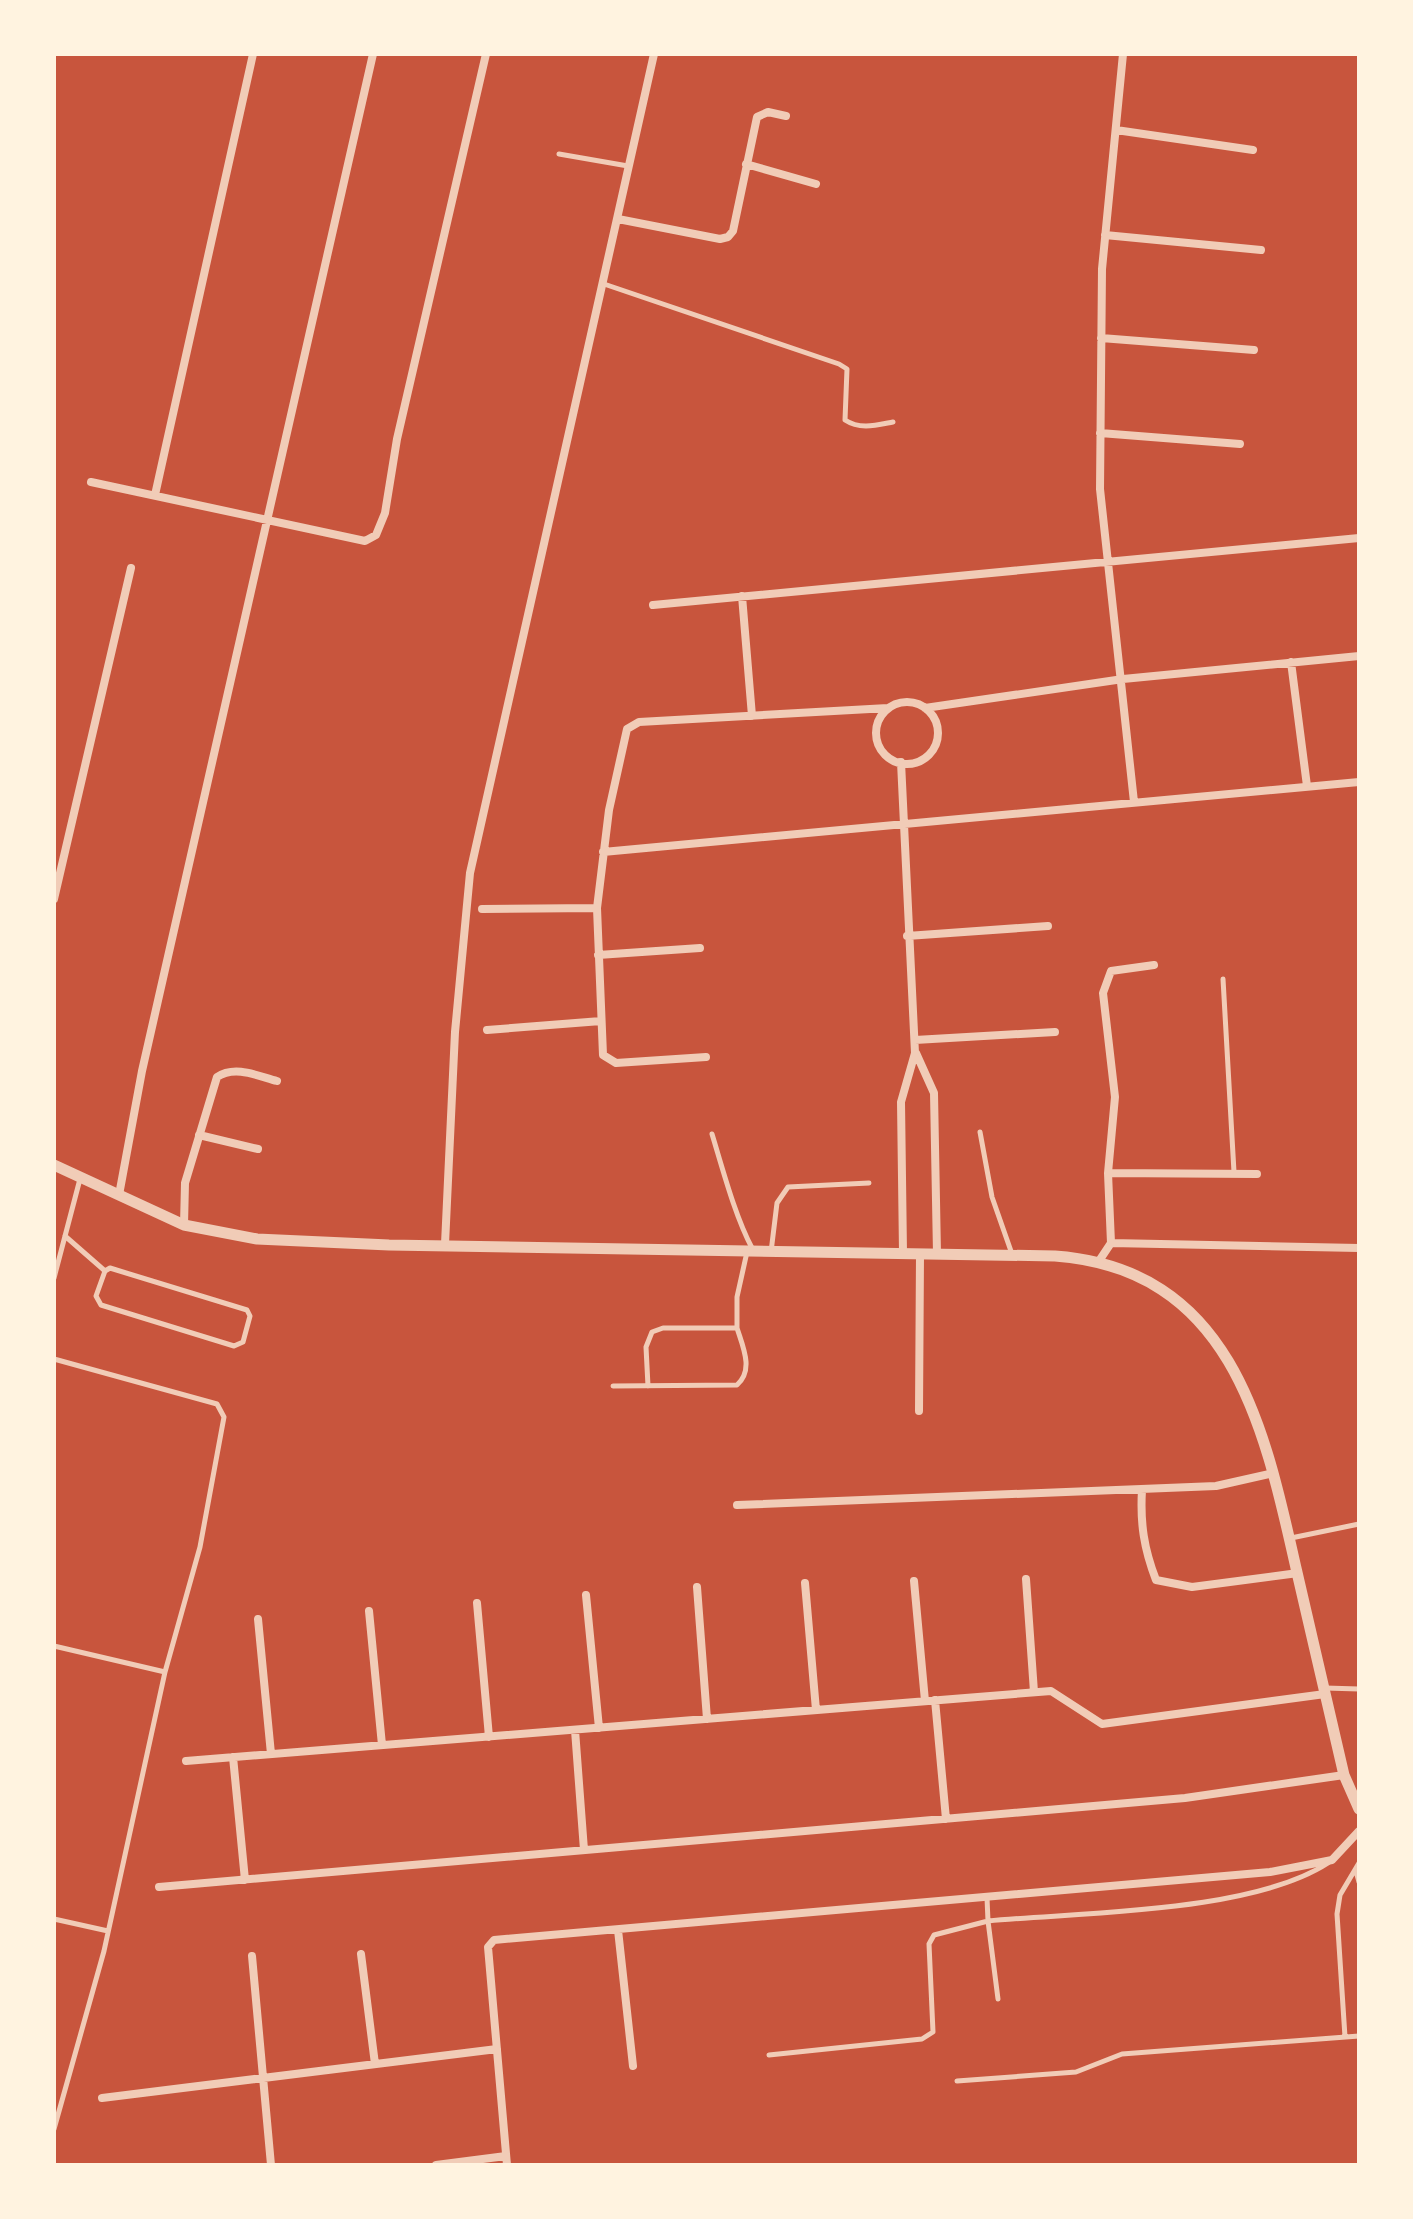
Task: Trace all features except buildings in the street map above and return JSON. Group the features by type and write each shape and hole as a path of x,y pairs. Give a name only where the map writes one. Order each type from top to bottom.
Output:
{"street":[{"path":"155,495 253,54"},
{"path":"119,1195 142,1071 373,54"},
{"path":"91,482 365,541 380,530 397,439 486,54"},
{"path":"445,1244 451,1087 462,927 470,873 654,54"},
{"path":"1123,54 1105,235 1100,489 1134,802"},
{"path":"618,219 720,239 728,237 733,231 757,117 768,112 786,116"},
{"path":"1116,130 1253,150"},
{"path":"746,164 816,184"},
{"path":"1105,235 1261,250"},
{"path":"1101,338 1254,350"},
{"path":"1100,433 1240,444"},
{"path":"653,605 1359,538"},
{"path":"54,899 131,568"},
{"path":"742,596 752,716"},
{"path":"925,708 1123,679 1359,656"},
{"path":"1291,662 1307,786"},
{"path":"706,1057 611,1063 603,1055 597,908 603,852 627,729 639,722 888,708 903,702 932,713 938,728 936,744 926,757 911,763 901,762 882,752 876,737 878,721 888,708"},
{"path":"901,762 907,936 915,1040 915,1053 901,1102 903,1253"},
{"path":"603,852 1359,782"},
{"path":"482,909 597,908"},
{"path":"907,936 1048,926"},
{"path":"598,955 700,948"},
{"path":"1099,1261 1111,1243 1108,1173 1115,1097 1103,993 1105,980 1111,971 1154,965"},
{"path":"487,1030 601,1021"},
{"path":"915,1040 1055,1032"},
{"path":"915,1053 934,1093 937,1254"},
{"path":"184,1225 185,1183 217,1077 226,1071 237,1071 277,1081"},
{"path":"199,1135 258,1149"},
{"path":"54,1165 184,1225 257,1239 771,1253 1012,1255 1099,1261 1131,1271 1157,1287 1207,1331 1249,1396 1274,1473 1344,1775 1359,1809"},
{"path":"1108,1173 1257,1174"},
{"path":"1111,1243 1359,1248"},
{"path":"919,1411 920,1255"},
{"path":"737,1505 1216,1486 1274,1473"},
{"path":"1142,1490 1140,1520 1145,1552 1156,1580 1192,1587 1298,1573"},
{"path":"1026,1579 1034,1692"},
{"path":"914,1581 925,1701"},
{"path":"805,1583 816,1710"},
{"path":"697,1587 707,1719"},
{"path":"586,1595 599,1728"},
{"path":"477,1603 489,1737"},
{"path":"369,1611 382,1745"},
{"path":"258,1619 271,1754"},
{"path":"186,1761 1051,1691 1102,1724 1324,1691"},
{"path":"935,1700 946,1819"},
{"path":"575,1730 584,1850"},
{"path":"233,1757 245,1880"},
{"path":"159,1887 1185,1798 1344,1775"},
{"path":"436,2165 506,2161 490,1943 1270,1872 1332,1860 1359,1831"},
{"path":"618,1930 633,2066"},
{"path":"361,1954 375,2064"},
{"path":"252,1956 271,2165"},
{"path":"102,2098 497,2049"}],"lane":[{"path":"559,154 629,167"},
{"path":"604,284 839,364 847,369 845,420 853,426 893,422"},
{"path":"1223,979 1234,1172"},
{"path":"980,1132 992,1197 1012,1255"},
{"path":"613,1386 737,1385 746,1374 737,1328 737,1297 751,1252 712,1134"},
{"path":"54,1278 80,1178"},
{"path":"771,1253 777,1203 788,1187 869,1183"},
{"path":"65,1236 105,1271"},
{"path":"115,1268 247,1310 250,1316 246,1336 239,1345 234,1346 101,1305 96,1296 105,1271 115,1268"},
{"path":"648,1386 646,1347 652,1332 663,1328 737,1328"},
{"path":"54,1359 217,1404 223,1411 200,1547 165,1672 108,1931 54,2129"},
{"path":"1290,1538 1359,1524"},
{"path":"54,1646 165,1672"},
{"path":"1324,1691 1359,1689"},
{"path":"769,2055 922,2039 933,2032 929,1944 934,1935 988,1921 1198,1902 1263,1891 1307,1877 1332,1860"},
{"path":"1358,1867 1359,1882"},
{"path":"1345,2037 1337,1914 1340,1895 1358,1867"},
{"path":"987,1898 998,1999"},
{"path":"54,1919 108,1931"},
{"path":"957,2081 1076,2072 1122,2054 1359,2036"}]}
